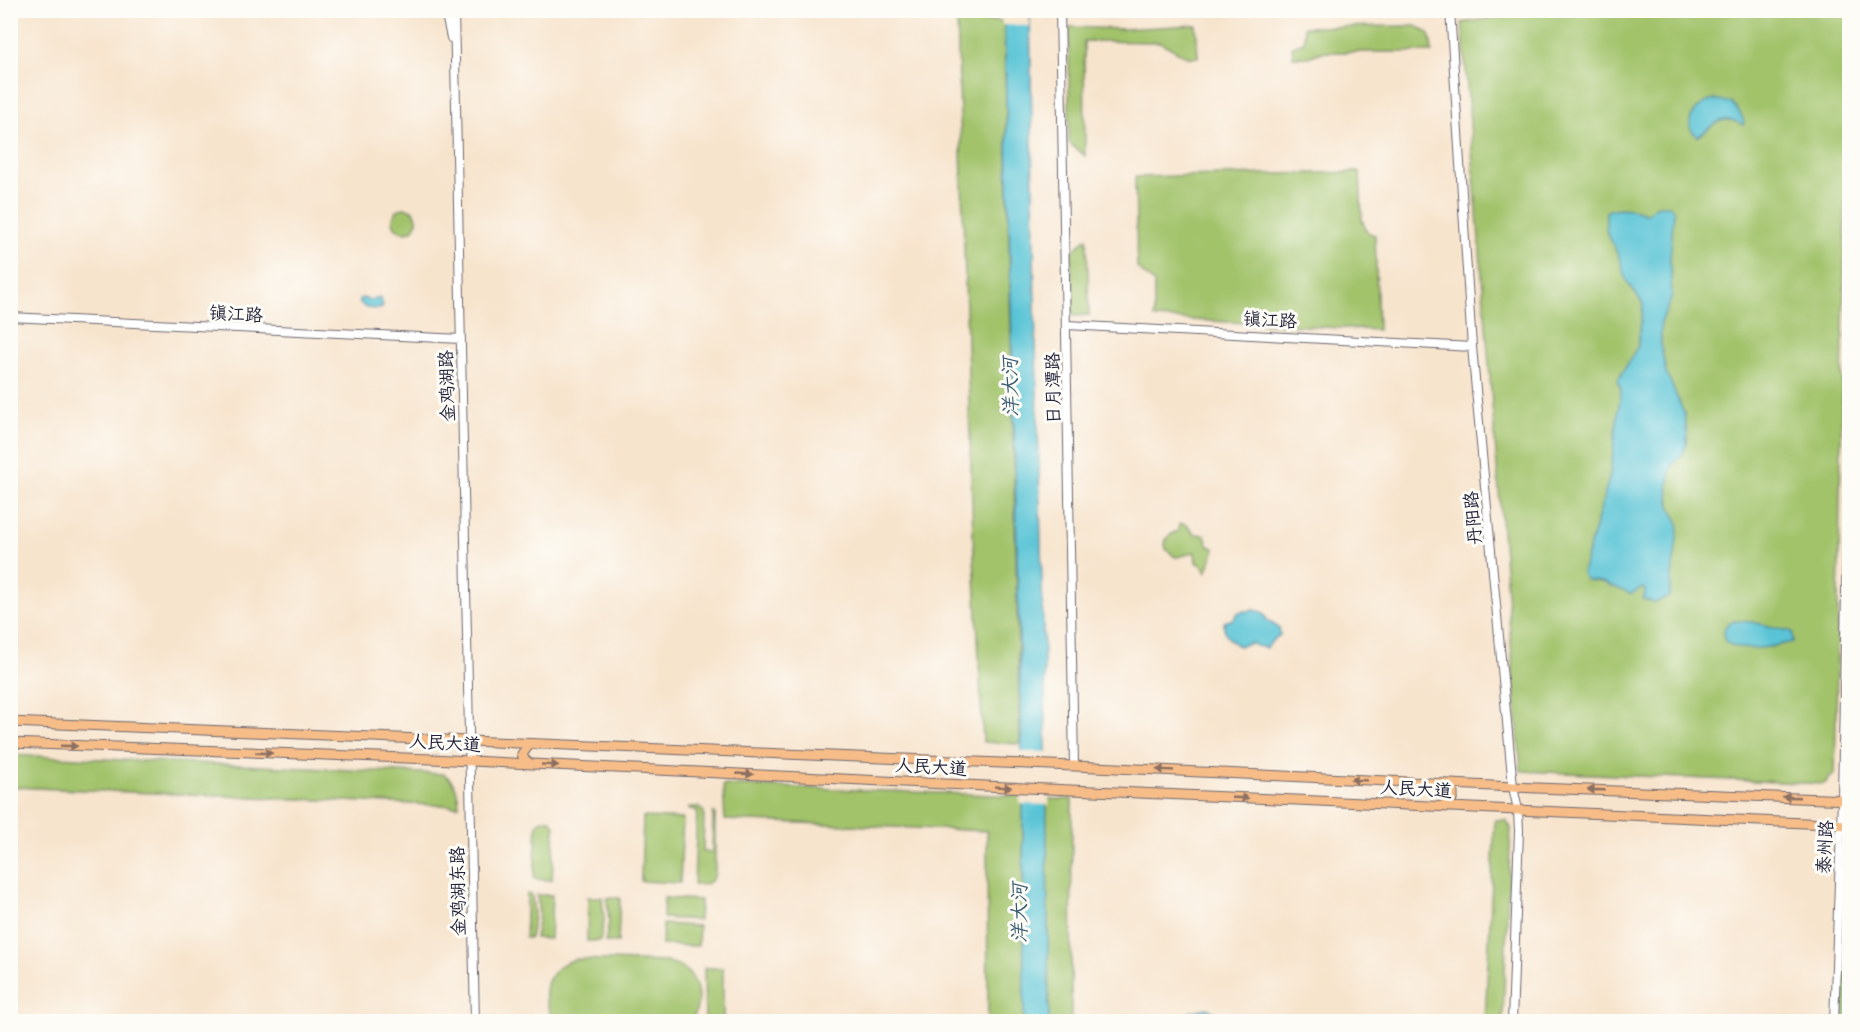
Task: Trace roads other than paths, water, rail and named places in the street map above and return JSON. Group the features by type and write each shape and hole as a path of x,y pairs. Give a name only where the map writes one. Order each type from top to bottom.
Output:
{"main road":[{"name":"人民大道","path":"10,722 1846,800"},
{"path":"403,758 409,752 404,739"},
{"name":"人民大道","path":"10,743 471,761 1845,825"},
{"path":"529,745 522,754 530,764"},
{"path":"1443,807 1453,798 1453,792 1447,784"}],"street":[{"path":"446,10 455,63"},
{"name":"金鸡湖路","path":"454,10 471,761"},
{"name":"日月潭路","path":"1060,10 1074,766"},
{"name":"丹阳路","path":"1450,10 1472,347 1513,787 1518,810 1512,1022"},
{"name":"镇江路","path":"10,316 461,339"},
{"name":"镇江路","path":"1067,325 1472,347"},
{"name":"泰州路","path":"1834,1022 1846,800 1850,386"},
{"name":"金鸡湖东路","path":"471,761 475,1022"}],"water":[{"path":"1004,11 1030,11 1046,740 1049,1022 1024,1021 1023,805"},
{"path":"1714,100 1734,105 1742,117 1743,125 1724,120 1714,124 1698,137 1690,126 1692,115 1702,105"},
{"path":"1668,205 1674,210 1670,258 1672,296 1661,323 1661,346 1666,372 1684,413 1687,444 1682,455 1672,465 1668,486 1670,506 1679,524 1669,597 1654,603 1643,599 1645,591 1643,588 1631,594 1602,582 1586,580 1582,573 1610,475 1621,390 1618,380 1638,346 1643,304 1626,280 1620,259 1606,230 1606,212 1626,208 1647,214 1655,206"},
{"path":"362,298 370,300 381,298 383,307 380,309 366,308 360,303"},
{"path":"1254,610 1262,612 1268,621 1279,628 1280,635 1267,648 1252,643 1239,646 1232,642 1226,633 1224,622 1233,619 1239,612"},
{"path":"1735,621 1753,622 1793,632 1793,642 1777,646 1739,648 1725,641 1724,630 1727,624"},
{"path":"1207,1008 1214,1012 1218,1021 1188,1021 1190,1012"}],"water label":[{"name":"洋大河","path":"1010,387"},
{"name":"洋大河","path":"1019,913"}]}
